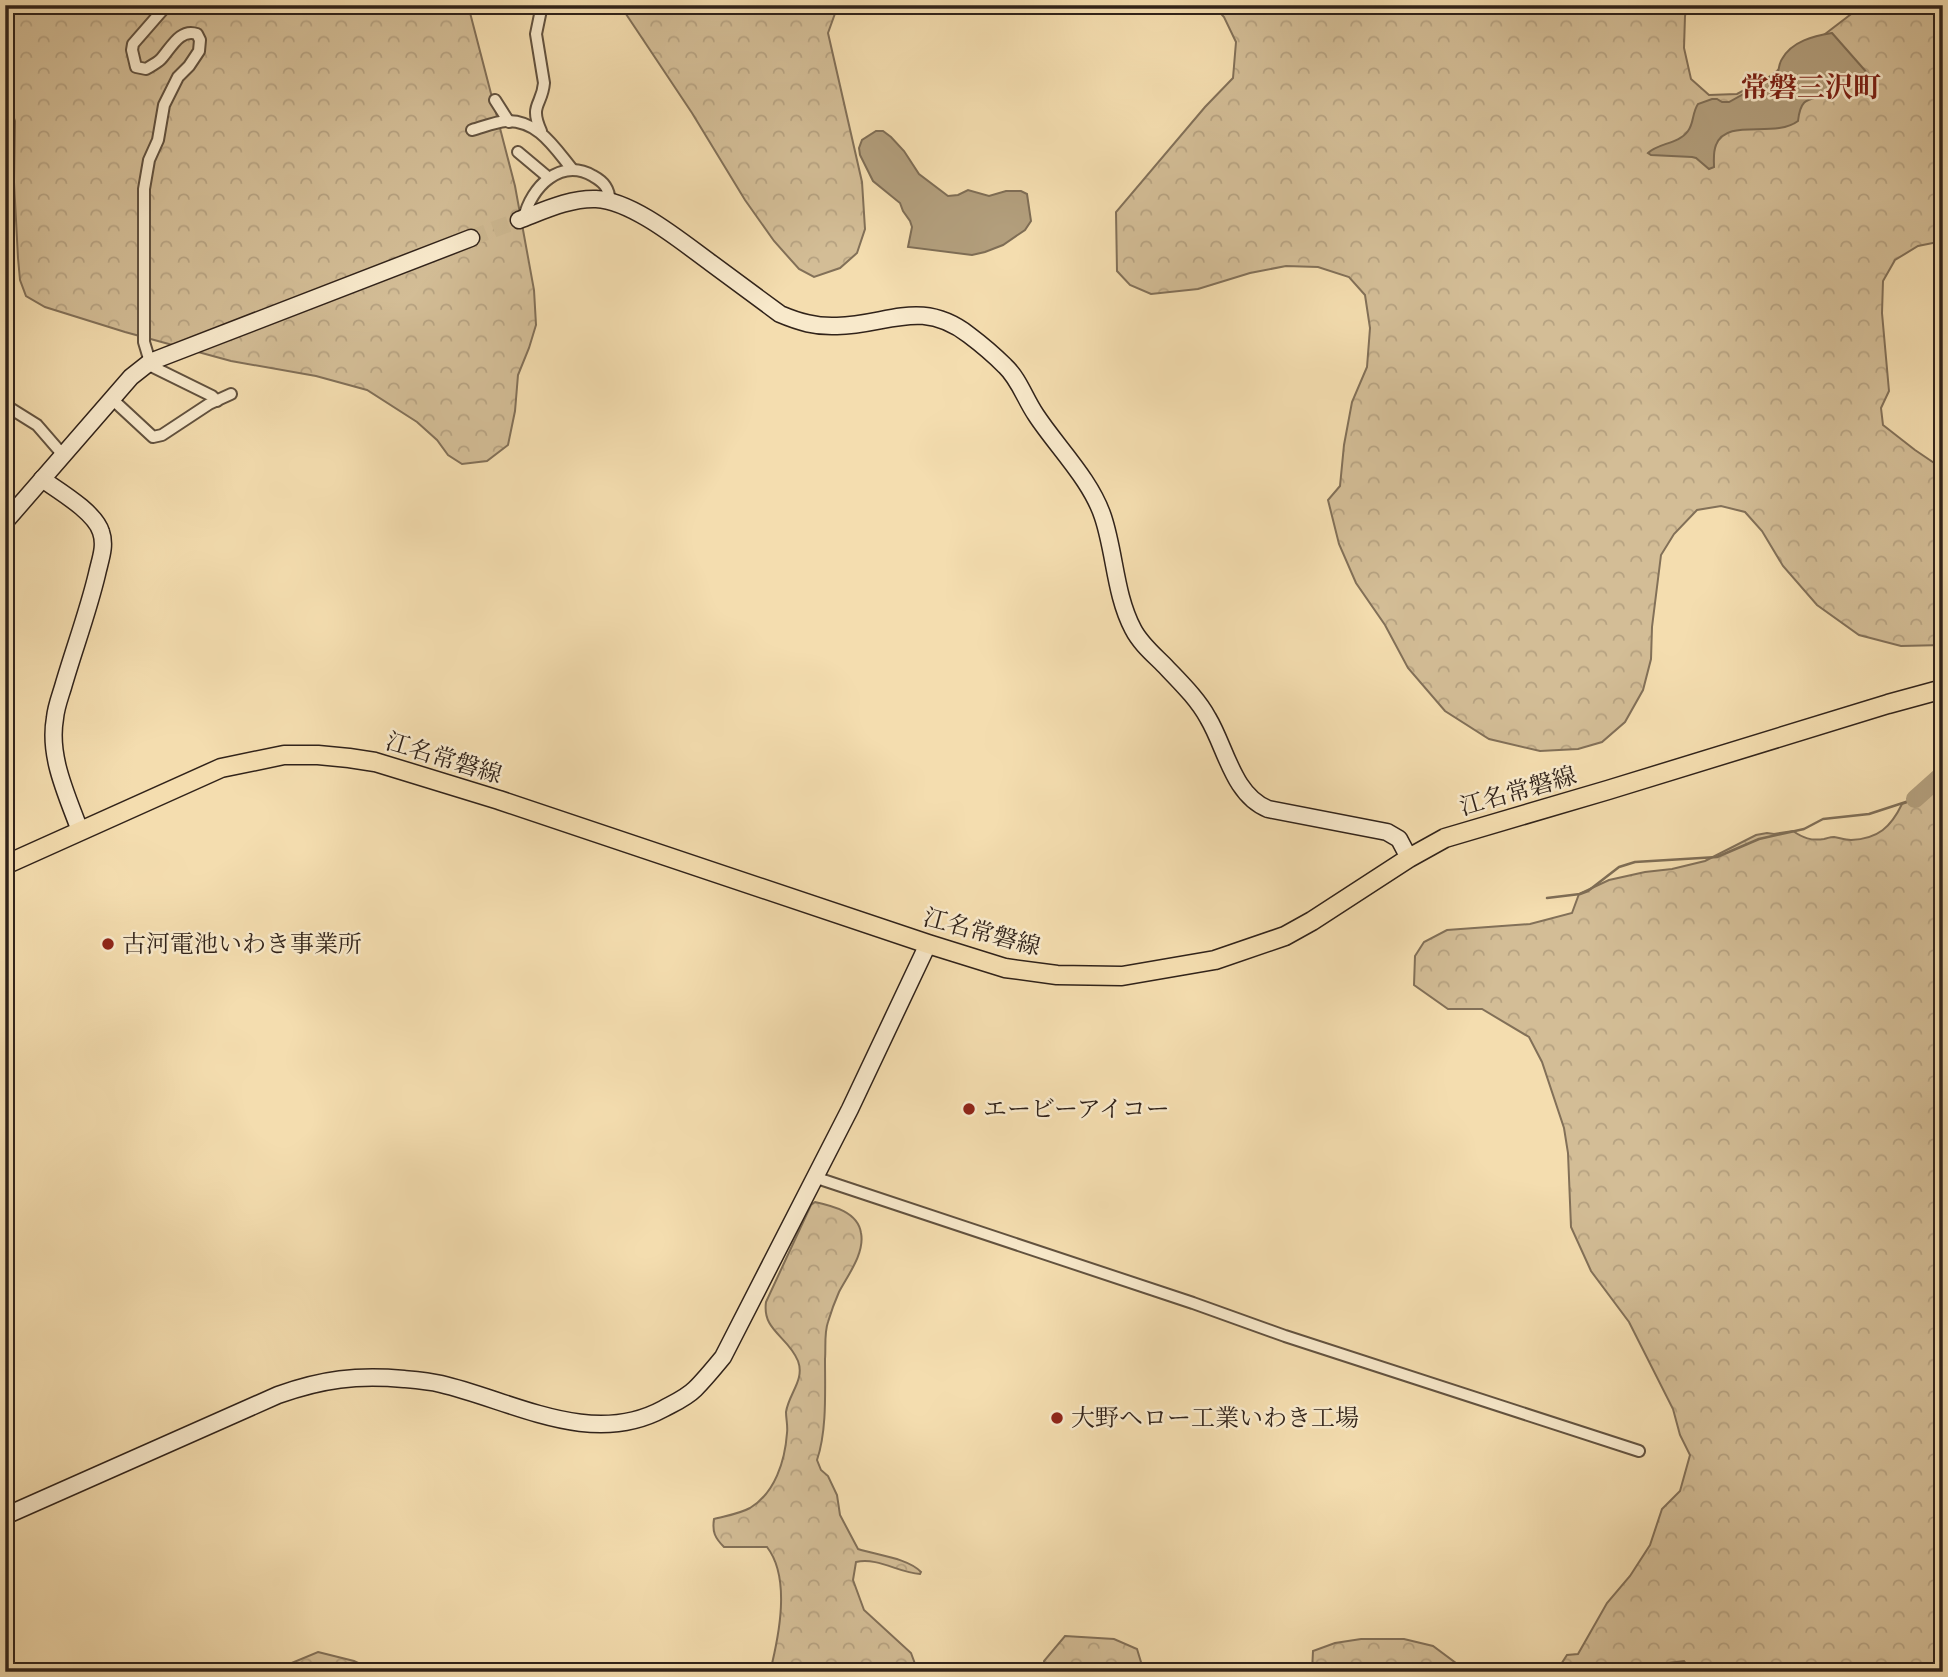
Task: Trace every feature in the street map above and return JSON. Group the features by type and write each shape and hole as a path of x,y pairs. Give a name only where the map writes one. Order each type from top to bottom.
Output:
{"main road":[{"name":"江名常磐線","path":"5,865 221,768 284,755 349,758 375,762 499,800 1005,968 1057,975 1122,976 1215,960 1285,936 1445,838 1888,704 1943,690"}],"street":[{"path":"148,363 144,342 144,189 149,160 158,140 164,105 178,77 199,51 200,44 197,34 185,33 172,43 159,61 146,69 135,67 133,44 167,5"},
{"path":"542,5 536,34 544,90 535,108 537,122 541,131 572,169"},
{"path":"495,100 509,122"},
{"path":"472,130 509,122 541,131"},
{"path":"518,152 549,178"},
{"path":"522,219 535,194 549,178 572,169 582,170 605,185 610,202"},
{"path":"522,219 578,201 595,199 610,202 667,231 780,314 795,320 837,326 902,315 933,317 945,320 969,334 1007,367 1034,413 1093,494 1111,546 1122,600 1134,632 1186,687 1208,718 1233,772 1252,799 1268,808 1387,832 1399,839 1409,858"},
{"path":"5,522 131,377 148,363 471,238"},
{"path":"148,363 217,401"},
{"path":"112,399 153,436 162,435 231,394"},
{"path":"5,419 10,408 37,425 63,455"},
{"path":"42,479 95,521 100,527 104,545 54,718 53,747 56,761 80,831"},
{"path":"5,1516 278,1395 308,1385 349,1377 383,1377 439,1383 522,1409 584,1424 618,1424 658,1412 693,1391 723,1357 850,1109 928,944"},
{"path":"814,1177 1194,1303 1285,1336 1639,1451"}],"green space":[{"path":"5,5 468,5 515,186 534,290 536,325 518,375 515,411 508,445 487,461 462,464 448,455 437,440 417,422 367,390 316,376 231,361 125,332 45,307 26,296 20,280 18,258 14,182 15,121 5,94"},
{"path":"620,5 840,5 828,33 862,182 865,229 857,253 840,268 814,277 799,269 774,241 745,200 692,113"},
{"path":"1213,5 1688,5 1684,48 1691,79 1709,95 1737,94 1769,77 1863,5 1943,5 1943,241 1918,246 1895,260 1883,281 1882,313 1889,391 1881,408 1883,425 1943,469 1943,645 1901,646 1859,635 1817,605 1783,566 1762,531 1745,512 1721,506 1697,510 1674,534 1661,555 1651,659 1643,690 1625,722 1602,742 1578,749 1540,751 1489,739 1445,711 1408,668 1385,625 1356,583 1339,544 1328,500 1340,486 1352,402 1367,367 1370,328 1365,295 1349,277 1318,267 1286,266 1250,273 1198,289 1151,294 1130,285 1117,271 1116,212 1233,78 1236,42 1224,17"},
{"path":"1943,789 1943,1672 1692,1672 1684,1661 1668,1663 1649,1672 1556,1672 1567,1655 1578,1654 1607,1603 1630,1576 1650,1545 1662,1509 1680,1491 1690,1455 1680,1435 1673,1409 1629,1322 1591,1271 1571,1227 1568,1153 1564,1128 1542,1062 1529,1037 1482,1009 1448,1009 1414,985 1415,956 1424,942 1447,930 1530,924 1572,913 1579,894 1609,880 1705,861 1756,835 1793,831 1815,840 1869,837 1888,825 1902,804"},
{"path":"815,1202 850,1215 859,1226 862,1241 827,1326 824,1424 817,1460 837,1495 840,1515 858,1549 900,1560 921,1572 912,1573 864,1561 856,1562 853,1580 864,1610 911,1653 918,1672 770,1672 781,1608 779,1575 774,1560 767,1547 724,1547 714,1531 714,1519 741,1512 759,1502 772,1485 781,1465 787,1433 786,1412 800,1368 794,1352 768,1320 766,1302 811,1205"},
{"path":"1065,1636 1114,1639 1137,1649 1144,1672 1045,1672 1044,1661"},
{"path":"1361,1639 1404,1639 1433,1646 1468,1672 1312,1672 1313,1651 1335,1643"},
{"path":"318,1652 354,1661 377,1672 270,1672"}],"shaded area":[{"path":"1832,33 1869,75 1849,80 1832,93 1804,102 1798,121 1788,126 1730,132 1716,145 1714,167 1709,169 1696,158 1648,153 1684,135 1690,128 1698,104 1712,99 1729,102 1747,92 1757,80 1777,75 1780,62 1797,44"},
{"path":"876,131 883,131 891,137 919,174 948,196 968,190 989,196 1006,191 1021,191 1027,194 1031,221 1025,230 1003,245 972,255 908,247 912,227 910,221 900,203 873,181 860,155 862,140"}],"waterway":[{"path":"1915,799 1943,774"},
{"path":"1547,898 1588,891 1619,867 1635,862 1717,857 1759,839 1804,829 1823,819 1869,814 1915,799"}],"tunnel":[{"path":"471,238 519,220"}],"place":[{"name":"古河電池いわき事業所","path":"108,944"},
{"name":"エービーアイコー","path":"969,1109"},
{"name":"大野ヘロー工業いわき工場","path":"1057,1418"}],"district":[{"name":"常磐三沢町","path":"1811,87"}]}
